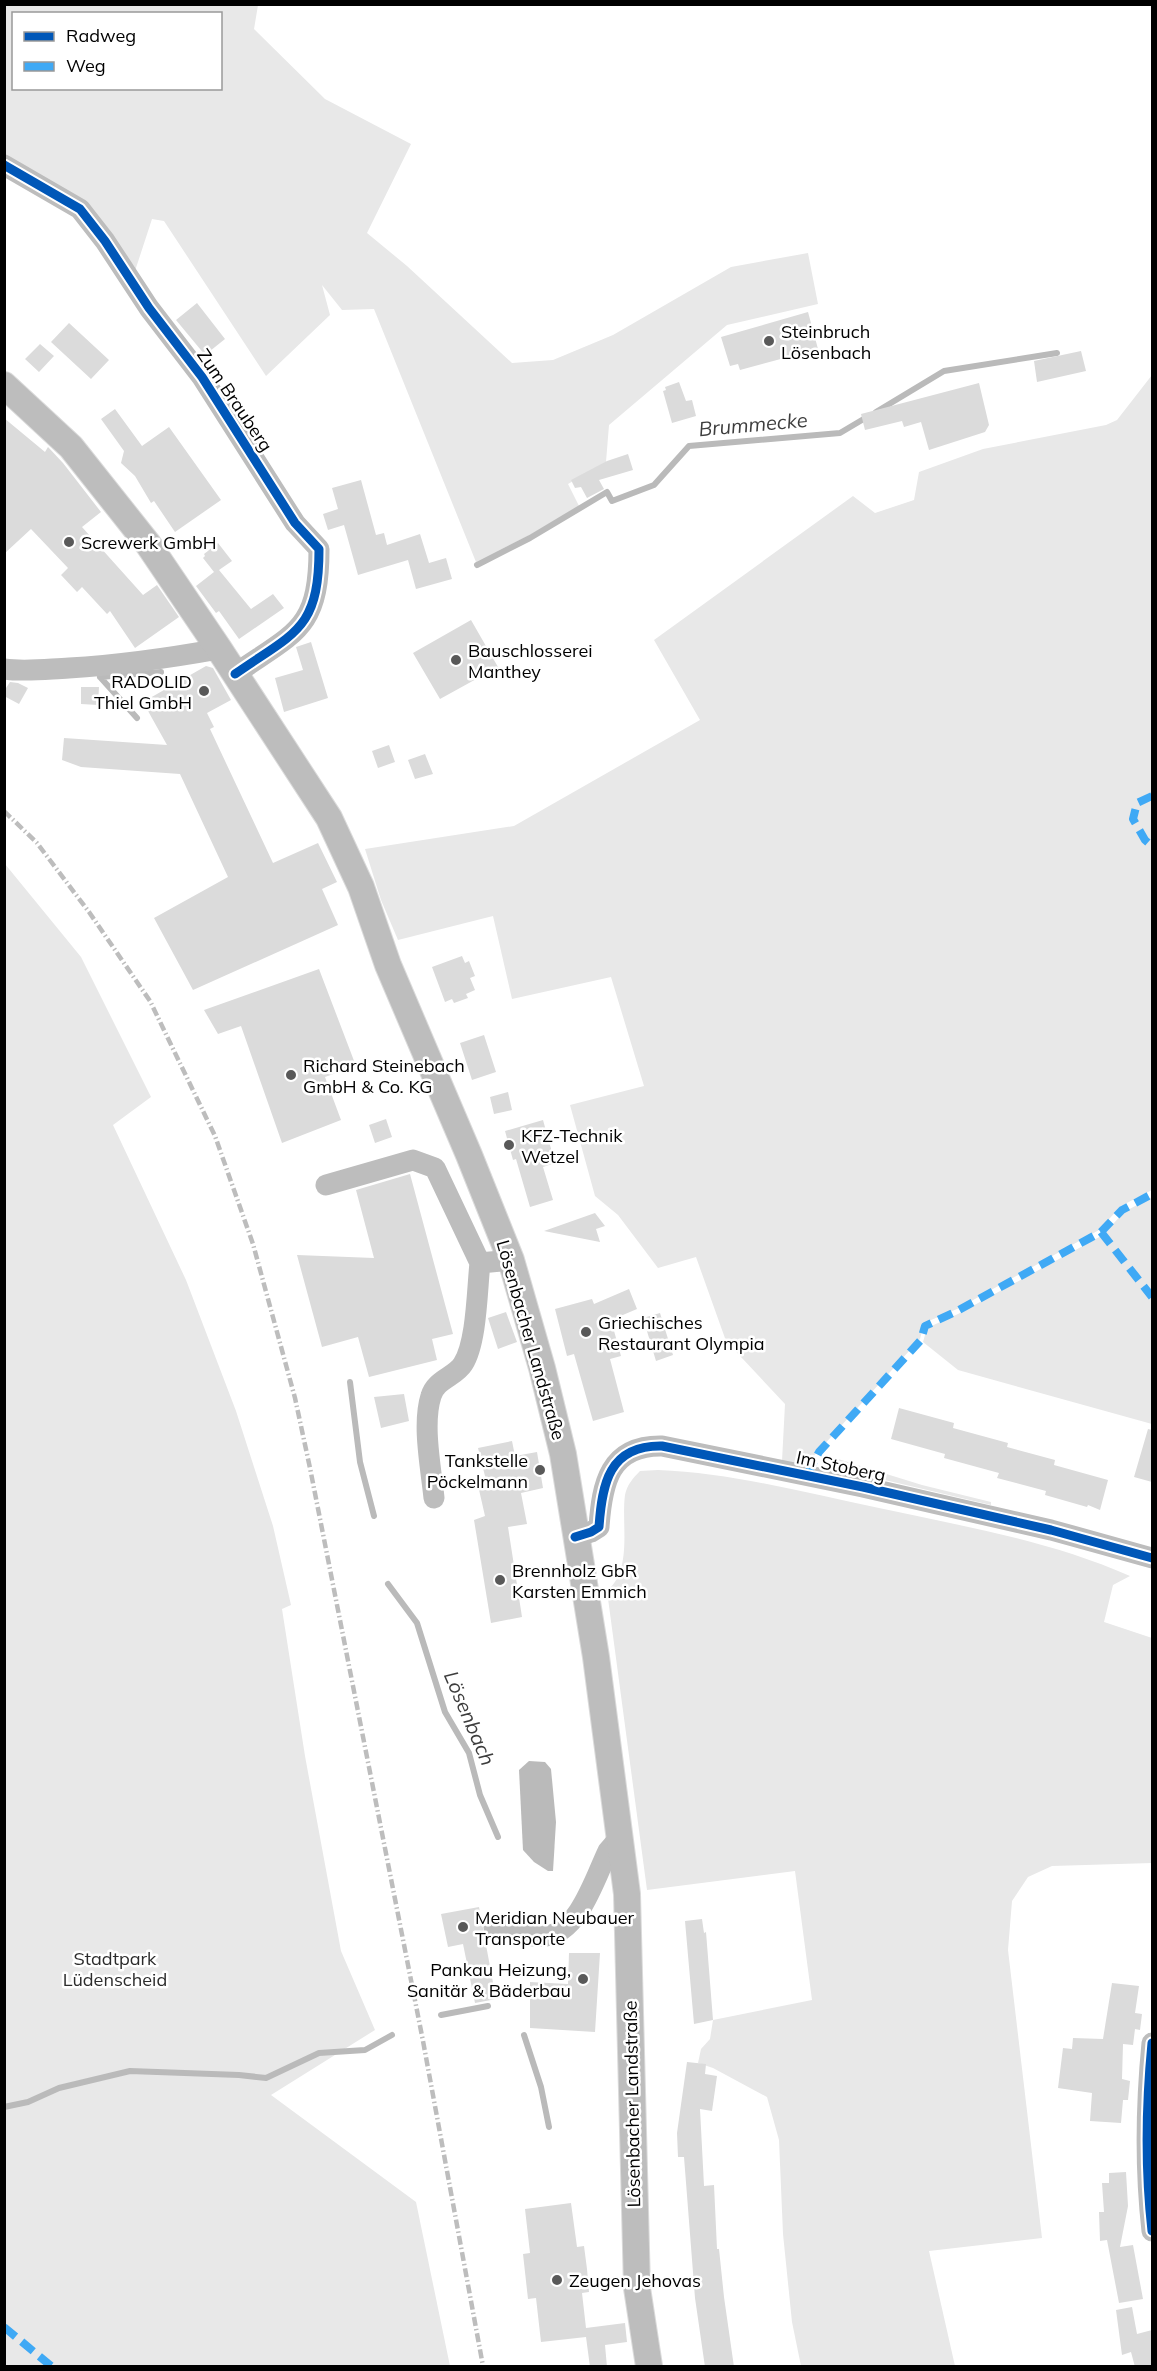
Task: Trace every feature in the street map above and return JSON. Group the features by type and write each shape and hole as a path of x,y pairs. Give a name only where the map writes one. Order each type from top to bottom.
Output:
{"main road":[{"name":"Lösenbacher Landstraße","path":"4,385 71,447 148,544 329,818 361,887 388,964 511,1260 542,1368 563,1454 596,1657 622,1842 627,1894 637,2288 649,2367"}],"street":[{"name":"Zum Brauberg","path":"4,165 80,209 105,241 149,308 202,377 295,523 319,549 316,592 303,624 285,641 235,674"},
{"path":"4,669 20,671 80,667 160,659 219,649"},
{"path":"326,1185 413,1160 435,1168 480,1263 474,1326 463,1365 441,1380 431,1394 427,1418 434,1498"},
{"path":"480,1263 511,1260"},
{"name":"Im Stoberg","path":"575,1537 599,1527 602,1494 611,1469 627,1455 655,1446 863,1487 1051,1530 1152,1558"},
{"path":"494,1928 546,1936 564,1930 583,1904 608,1851 614,1844 622,1842"},
{"path":"1152,2043 1148,2117 1152,2231"}],"green space":[{"path":"5,5 258,5 254,29 325,99 411,144 367,233 407,266 512,363 553,360 613,335 731,267 808,253 818,304 727,325 609,425 606,462 568,484 579,506 530,535 476,562 374,309 342,310 322,285 330,315 266,376 164,221 152,219 134,274 110,237 5,158"},
{"path":"1152,375 1152,1190 1121,1206 1099,1230 957,1309 924,1323 920,1339 811,1459 801,1465 782,1461 785,1404 726,1341 696,1257 658,1268 618,1215 595,1196 570,1105 644,1086 611,977 512,999 493,916 398,940 381,900 365,849 514,826 700,720 654,640 853,496 875,513 914,500 919,472 983,449 1106,425 1117,420"},
{"name":"Stadtpark Lüdenscheid","path":"5,864 81,957 151,1097 113,1125 186,1280 236,1411 273,1526 291,1605 282,1609 305,1756 341,1951 375,2030 271,2095 416,2202 450,2366 5,2366"},
{"path":"1152,1197 1152,1424 958,1370 923,1342 927,1328 958,1314 1103,1235 1124,1212"},
{"path":"838,1459 922,1485 991,1502 991,1505 838,1469 835,1463"},
{"path":"658,1470 714,1475 769,1484 975,1528 1068,1553 1130,1576 1113,1585 1104,1622 1152,1638 1152,1863 1052,1866 1028,1877 1012,1901 1008,1950 1042,2238 929,2251 955,2366 801,2366 792,2322 783,2234 779,2140 767,2097 713,2068 698,2063 701,2049 710,2039 713,2020 812,2000 795,1871 647,1890 607,1591 615,1582 623,1559 624,1507 627,1488 640,1471"}],"shaded area":[{"path":"529,1761 545,1762 551,1769 556,1822 553,1871 548,1871 534,1862 523,1850 519,1770"}],"building":[{"path":"197,303 225,339 205,355 176,320"},
{"name":"Steinbruch Lösenbach","path":"808,312 818,349 740,370 738,364 730,366 721,337"},
{"path":"69,323 109,360 91,379 51,342"},
{"path":"40,344 54,356 39,372 25,359"},
{"path":"1081,351 1086,371 1037,382 1034,361"},
{"path":"679,382 686,401 692,400 696,416 672,423 663,391 666,390 665,387"},
{"path":"979,383 989,425 985,432 929,450 921,422 904,427 902,421 865,430 861,414"},
{"path":"115,409 142,446 169,427 221,500 175,532 154,501 151,503 135,476 121,463 124,451 101,419"},
{"name":"Screwerk GmbH","path":"4,418 45,452 48,447 63,463 101,512 82,527 143,595 157,585 179,617 135,648 110,611 107,614 82,587 77,592 61,575 68,568 31,529 4,554"},
{"path":"628,454 633,470 599,480 604,489 587,498 581,487 575,488 571,480 607,461"},
{"path":"361,480 376,535 384,533 387,545 420,534 429,563 446,558 452,579 416,589 408,560 358,575 344,525 328,530 323,514 338,509 332,488"},
{"path":"218,543 232,561 219,570 251,609 273,594 284,608 239,639 219,611 216,613 196,586 214,572 203,558 204,554"},
{"name":"Bauschlosserei Manthey","path":"471,620 498,667 440,699 413,653"},
{"path":"311,642 328,698 284,712 275,678 303,670 296,647"},
{"path":"206,666 213,668 231,700 207,713 214,727 210,729 273,863 318,843 337,882 322,889 338,925 193,990 154,918 228,877 180,774 81,767 62,760 64,738 167,745 143,702"},
{"path":"10,682 28,688 19,704 4,696 4,691"},
{"path":"81,687 99,687 98,705 81,704"},
{"path":"389,745 395,762 378,768 372,751"},
{"path":"425,754 433,774 415,779 408,760"},
{"path":"462,956 465,963 469,961 475,976 470,978 475,990 466,994 468,998 454,1003 452,999 445,1002 432,967"},
{"path":"319,969 356,1066 325,1077 341,1120 282,1143 241,1026 218,1034 204,1010"},
{"path":"484,1035 496,1072 472,1080 460,1043"},
{"path":"508,1092 512,1110 494,1114 490,1097"},
{"path":"386,1119 392,1137 375,1143 369,1125"},
{"path":"543,1120 555,1163 543,1167 553,1200 530,1207 505,1131"},
{"path":"410,1174 453,1334 432,1339 437,1360 369,1377 358,1337 322,1347 297,1255 374,1258 356,1190"},
{"path":"595,1213 605,1226 596,1229 600,1242 544,1231"},
{"path":"629,1289 637,1309 611,1320 621,1356 610,1359 624,1412 593,1421 574,1354 567,1356 555,1309 592,1299 594,1304"},
{"path":"506,1312 517,1342 498,1349 488,1318"},
{"path":"660,1313 673,1355 656,1361 643,1318"},
{"path":"404,1394 409,1421 381,1428 374,1397"},
{"path":"899,1408 954,1423 953,1428 1008,1443 1007,1447 1055,1460 1054,1465 1108,1480 1100,1510 1045,1495 1046,1491 997,1478 999,1473 944,1458 945,1454 891,1439"},
{"path":"1148,1429 1152,1430 1152,1482 1134,1477"},
{"path":"512,1441 515,1456 537,1452 543,1488 521,1493 527,1524 508,1527 522,1617 491,1623 474,1520 485,1516 477,1481 486,1480 478,1448"},
{"path":"479,1907 496,1999 475,2003 463,1944 448,1947 441,1914"},
{"path":"702,1919 704,1933 706,1932 713,2020 694,2024 685,1921"},
{"name":"Pankau Heizung, Sanitär & Bäderbau","path":"569,1953 600,1953 595,2032 530,2028 530,1982 568,1984"},
{"path":"1112,1983 1139,1986 1135,2013 1142,2014 1140,2030 1135,2029 1133,2045 1123,2044 1122,2079 1130,2081 1128,2100 1123,2100 1121,2123 1090,2121 1092,2093 1058,2088 1063,2048 1072,2049 1073,2038 1103,2039"},
{"path":"687,2062 706,2064 705,2074 717,2076 712,2111 700,2109 704,2186 714,2185 717,2249 719,2249 734,2367 705,2367 695,2298 684,2157 678,2157 677,2133"},
{"path":"1126,2172 1128,2206 1120,2247 1133,2245 1143,2299 1119,2303 1107,2240 1100,2241 1099,2212 1104,2212 1102,2183 1109,2183 1109,2173"},
{"name":"Zeugen Jehovas","path":"571,2203 577,2247 584,2246 587,2269 589,2292 582,2293 586,2328 625,2323 627,2342 605,2345 607,2367 590,2367 586,2337 541,2342 536,2298 528,2299 523,2254 530,2253 525,2209"},
{"path":"1132,2307 1137,2334 1152,2330 1152,2367 1135,2367 1131,2352 1122,2355 1116,2310"}],"waterway":[{"name":"Brummecke","path":"876,412 944,371 1057,353"},
{"name":"Brummecke","path":"477,565 530,538 607,492 612,501 654,485 689,446 840,433 867,417"},
{"name":"Brummecke","path":"100,677 161,672"},
{"name":"Lösenbach","path":"100,677 137,718"},
{"name":"Lösenbach","path":"350,1382 360,1462 374,1516"},
{"name":"Lösenbach","path":"388,1584 417,1623 445,1712 469,1753 480,1795 498,1837"},
{"path":"441,2015 488,2006"},
{"path":"4,2107 28,2102 59,2088 130,2071 266,2078 319,2053 365,2050 392,2035"},
{"name":"Lösenbach","path":"524,2035 541,2087 549,2127"}],"railway":[{"path":"4,811 37,843 89,912 150,1001 215,1136 253,1244 295,1398 310,1468 423,2041 483,2366"}],"marked path":[{"path":"1152,796 1137,803 1133,819 1145,840 1152,846"},
{"path":"807,1475 819,1452 921,1340 925,1326 957,1311 1101,1232 1122,1210 1152,1194"},
{"path":"1101,1232 1152,1297"},
{"path":"4,2327 51,2366"}],"cycle path":[{"path":"4,165 80,209 105,241 149,308 202,377 295,523 319,549 318,576 314,597 300,626 235,674"},
{"path":"575,1537 599,1527 606,1482 620,1460 630,1452 644,1447 662,1446 863,1487 1051,1530 1152,1558"},
{"path":"1152,2043 1147,2137 1152,2231"}],"place":[{"name":"Steinbruch Lösenbach","path":"769,341"},
{"name":"Screwerk GmbH","path":"69,542"},
{"name":"Bauschlosserei Manthey","path":"456,660"},
{"name":"RADOLID Thiel GmbH","path":"204,691"},
{"name":"Richard Steinebach GmbH & Co. KG","path":"291,1075"},
{"name":"KFZ-Technik Wetzel","path":"509,1145"},
{"name":"Griechisches Restaurant Olympia","path":"586,1332"},
{"name":"Tankstelle Pöckelmann","path":"540,1470"},
{"name":"Brennholz GbR Karsten Emmich","path":"500,1580"},
{"name":"Meridian Neubauer Transporte","path":"463,1927"},
{"name":"Pankau Heizung, Sanitär & Bäderbau","path":"583,1979"},
{"name":"Zeugen Jehovas","path":"557,2280"}]}
